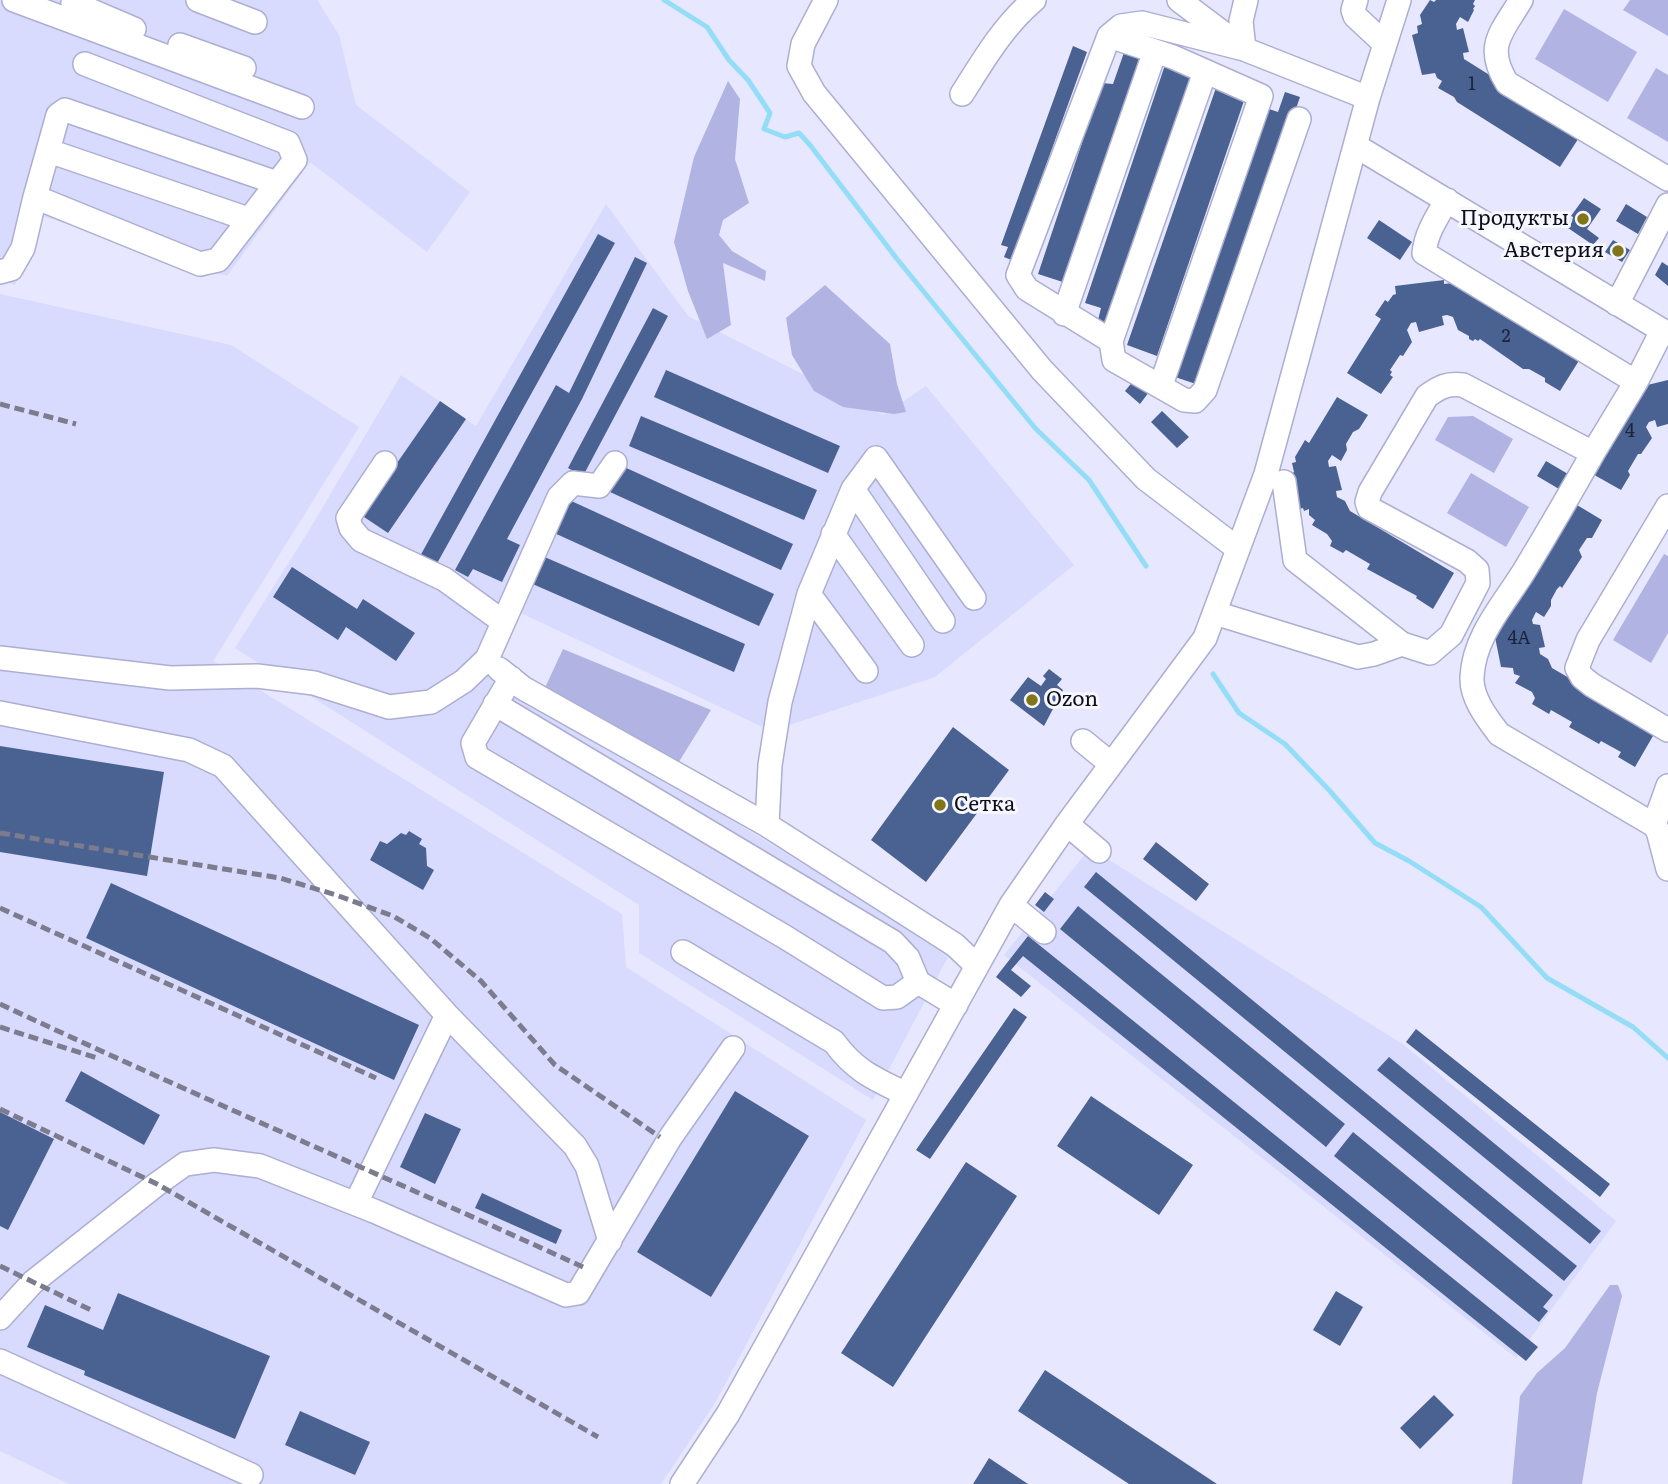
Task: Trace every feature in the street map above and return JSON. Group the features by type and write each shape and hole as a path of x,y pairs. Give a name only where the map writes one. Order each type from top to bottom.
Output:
{"street":[{"path":"13,0 302,107"},
{"path":"74,0 73,4 135,30 244,68"},
{"path":"198,0 255,22"},
{"path":"826,0 803,44 799,66 814,93 1042,370 1146,479 1238,549"},
{"path":"962,94 994,44 1034,0"},
{"path":"1179,0 1244,49"},
{"path":"1244,49 1241,22 1246,0"},
{"path":"1356,0 1353,10 1355,16 1385,44"},
{"path":"682,1484 729,1414 1011,905 1067,824 1205,638 1266,474 1368,98 1399,0"},
{"path":"1521,0 1496,41 1495,56 1507,83 1668,179"},
{"path":"1111,341 1027,289 1018,275 1109,36 1121,26 1142,23 1244,49 1368,98"},
{"path":"1109,36 1155,51 1261,96 1161,385"},
{"path":"1064,314 1155,51"},
{"path":"35,197 200,264 218,260 295,160 288,143 85,64"},
{"path":"1205,72 1111,341 1114,360 1184,400 1195,401 1205,390 1299,119"},
{"path":"0,272 11,269 23,248 58,115 65,110 277,183"},
{"path":"1356,146 1665,332 1524,572 1494,613 1475,659 1472,680 1485,716 1499,734 1654,825 1668,869"},
{"path":"49,151 248,219"},
{"path":"1447,200 1432,225 1424,253 1636,382"},
{"path":"1617,304 1668,205"},
{"path":"1284,482 1295,560 1402,644 1430,653 1451,635 1478,583 1477,570 1466,561 1369,508 1367,502 1370,492 1427,396 1440,386 1451,383 1463,385 1593,453"},
{"path":"767,825 770,765 780,702 809,594 853,489 876,458 974,598"},
{"path":"385,463 348,518 351,528 360,540 444,579 502,621"},
{"path":"0,658 170,678 257,676 314,683 389,706 431,702 464,681 487,659 559,497 573,483 599,486 615,463"},
{"path":"853,489 943,621"},
{"path":"1668,506 1588,640 1577,668 1582,677 1592,685 1668,730"},
{"path":"833,534 912,645"},
{"path":"809,594 866,671"},
{"path":"1215,613 1358,657 1402,644"},
{"path":"487,659 523,688 767,825 955,945 977,966"},
{"path":"510,678 473,743 477,757 785,937 883,998 897,997 918,982"},
{"path":"495,705 893,942 908,958 918,982 956,1005"},
{"path":"0,713 189,750 223,766 447,1015 575,1146 587,1166 610,1241"},
{"path":"1083,741 1111,764"},
{"path":"1654,825 1668,786"},
{"path":"1067,824 1099,851"},
{"path":"1011,905 1044,932"},
{"path":"683,952 834,1042 846,1059 864,1074 906,1094"},
{"path":"356,1203 447,1015"},
{"path":"0,1318 33,1282 185,1164 214,1160 260,1166 356,1203 566,1295 579,1293 670,1138 733,1048"},
{"path":"0,1361 251,1475"}],"shaded area":[{"path":"0,0 317,0 339,35 356,105 470,192 427,252 310,162 227,276 42,216 15,285 0,280"},
{"path":"1630,0 1668,0 1668,36 1623,10"},
{"path":"1564,9 1637,52 1608,102 1535,59"},
{"path":"1656,68 1668,75 1668,142 1627,118"},
{"path":"728,81 740,99 735,159 749,203 723,220 719,235 732,251 766,271 765,281 723,263 731,325 707,339 688,291 674,242 694,157"},
{"path":"606,204 688,316 883,415 926,386 1074,565 935,677 771,731 504,605 470,661 950,953 873,1100 639,953 639,905 235,648 401,375 476,426"},
{"path":"825,285 890,344 897,384 906,412 894,414 843,407 814,391 792,355 786,318"},
{"path":"0,294 231,345 359,427 213,661 622,914 626,967 866,1120 715,1403 661,1484 69,1484 0,1451"},
{"path":"1473,416 1513,439 1494,473 1435,440 1448,417"},
{"path":"1471,473 1529,507 1506,547 1447,513"},
{"path":"1664,554 1668,556 1668,633 1651,663 1613,640"},
{"path":"563,649 711,710 677,765 542,694"},
{"path":"1090,848 1404,1045 1616,1221 1516,1358 1004,955"},
{"path":"1610,1285 1618,1285 1622,1296 1597,1393 1582,1484 1512,1484 1520,1396 1537,1373 1565,1348"}],"building":[{"path":"1430,0 1475,0 1468,22 1460,17 1456,24 1457,30 1463,28 1469,52 1463,53 1464,59 1582,133 1560,167 1438,88 1442,81 1435,73 1422,75 1412,35 1418,33 1417,26 1422,24 1420,15"},
{"path":"1127,44 1151,51 1072,285 1038,274 1102,83 1113,84"},
{"path":"1073,46 1087,52 1020,237 1030,240 1021,264 1004,257 1008,247 1001,245"},
{"path":"1165,65 1196,75 1112,324 1098,320 1101,308 1085,303"},
{"path":"1218,82 1247,92 1157,356 1127,345"},
{"path":"1285,92 1300,97 1202,386 1172,376 1263,107 1278,112"},
{"name":"Продукты","path":"1584,198 1601,209 1587,229 1599,238 1593,245 1568,228 1572,222 1571,216"},
{"path":"1626,204 1647,217 1638,234 1616,221"},
{"path":"1379,220 1412,242 1400,260 1367,238"},
{"path":"598,234 615,243 435,567 419,558"},
{"name":"Австерия","path":"1613,240 1630,250 1622,262 1605,252"},
{"path":"635,257 647,263 582,399 507,539 520,545 502,582 473,569 468,577 455,570 556,385 569,393"},
{"path":"1662,262 1668,266 1668,286 1655,275"},
{"path":"1444,280 1444,284 1452,283 1580,359 1560,391 1545,382 1545,378 1529,369 1523,369 1480,339 1469,339 1469,336 1458,330 1453,317 1447,315 1442,316 1444,325 1419,332 1416,322 1411,323 1407,330 1412,342 1390,370 1393,377 1381,394 1347,373 1381,319 1375,315 1385,300 1388,302 1396,294 1395,286"},
{"path":"653,308 668,316 583,476 568,468"},
{"path":"666,370 840,446 828,473 654,397"},
{"path":"1134,380 1149,392 1140,404 1125,391"},
{"path":"1668,380 1668,424 1657,427 1655,420 1649,422 1646,427 1652,438 1641,454 1638,454 1621,490 1589,472 1635,388"},
{"path":"1337,397 1368,415 1359,429 1353,432 1341,461 1332,455 1328,461 1329,467 1336,466 1342,490 1336,491 1337,497 1345,501 1350,511 1454,573 1433,609 1416,598 1417,596 1367,569 1370,564 1346,550 1343,553 1330,546 1332,541 1327,534 1312,525 1315,520 1309,515 1309,509 1296,510 1290,475 1294,472 1292,463 1296,462 1295,457 1305,440 1309,443"},
{"path":"440,401 466,419 388,533 361,515"},
{"path":"1162,411 1189,437 1177,448 1151,422"},
{"path":"641,416 817,490 804,520 629,446"},
{"path":"1546,461 1568,474 1559,489 1537,476"},
{"path":"622,466 793,544 781,570 610,492"},
{"path":"567,499 774,594 759,626 552,532"},
{"path":"1572,502 1602,520 1592,538 1587,538 1579,550 1582,557 1562,588 1560,586 1557,589 1544,617 1536,612 1532,620 1533,624 1540,625 1545,647 1539,648 1540,654 1548,659 1552,668 1657,729 1635,767 1618,757 1621,752 1601,741 1599,744 1569,727 1572,722 1551,710 1549,714 1532,704 1535,698 1532,692 1515,683 1520,676 1514,674 1513,668 1501,667 1494,632"},
{"path":"540,555 745,644 734,672 528,582"},
{"path":"292,567 357,609 363,599 415,633 396,661 346,627 338,640 273,597"},
{"path":"1049,669 1062,679 1057,685 1063,690 1044,726 1010,700 1028,677 1041,686 1046,679 1043,676"},
{"name":"Сетка","path":"953,727 1009,770 926,882 871,840"},
{"path":"0,746 164,772 147,876 0,852"},
{"path":"409,831 422,839 419,844 426,848 427,866 434,870 423,890 370,860 380,841 387,844 401,833 406,835"},
{"path":"1156,842 1209,884 1196,901 1143,859"},
{"path":"1096,872 1577,1266 1564,1281 1084,887"},
{"path":"111,883 419,1025 394,1080 86,938"},
{"path":"1045,892 1054,899 1044,912 1035,905"},
{"path":"1078,906 1345,1124 1326,1147 1060,929"},
{"path":"1028,936 1538,1347 1526,1361 1023,956 1011,970 1031,986 1021,997 996,977"},
{"path":"1014,1008 1027,1017 930,1159 916,1150"},
{"path":"1416,1029 1610,1184 1600,1197 1406,1042"},
{"path":"1389,1057 1601,1231 1590,1244 1377,1070"},
{"path":"81,1071 160,1115 144,1145 65,1101"},
{"path":"735,1091 809,1136 711,1297 637,1252"},
{"path":"1091,1096 1193,1165 1159,1215 1057,1146"},
{"path":"0,1112 54,1139 8,1230 0,1226"},
{"path":"425,1113 461,1129 435,1184 400,1167"},
{"path":"1353,1132 1553,1295 1543,1307 1548,1311 1539,1322 1334,1156"},
{"path":"966,1162 1017,1196 893,1387 841,1353"},
{"path":"482,1193 562,1230 556,1244 475,1208"},
{"path":"1336,1291 1363,1307 1340,1346 1313,1330"},
{"path":"118,1293 270,1356 235,1439 84,1375 85,1371 27,1347 45,1305 103,1330"},
{"path":"1045,1370 1217,1484 1129,1484 1018,1411"},
{"path":"1434,1395 1454,1415 1420,1449 1400,1428"},
{"path":"300,1411 370,1442 355,1475 285,1445"},
{"path":"989,1458 1028,1484 973,1484"}],"waterway":[{"path":"664,0 707,27 770,113 764,129 785,137 799,133 810,145 897,259 1035,428 1089,480 1146,566"},
{"path":"1213,674 1239,713 1285,744 1375,843 1409,861 1481,907 1547,978 1633,1027 1668,1058"}],"railway":[{"path":"0,404 76,424"},
{"path":"0,833 280,878 393,916 430,938 481,981 555,1065 660,1137"},
{"path":"0,908 376,1078"},
{"path":"0,1004 583,1267"},
{"path":"0,1027 97,1058"},
{"path":"0,1109 157,1184 598,1437"},
{"path":"0,1266 91,1310"}],"place":[{"name":"Продукты","path":"1583,219"},
{"name":"Австерия","path":"1618,251"},
{"name":"Ozon","path":"1032,700"},
{"name":"Сетка","path":"940,805"}]}
